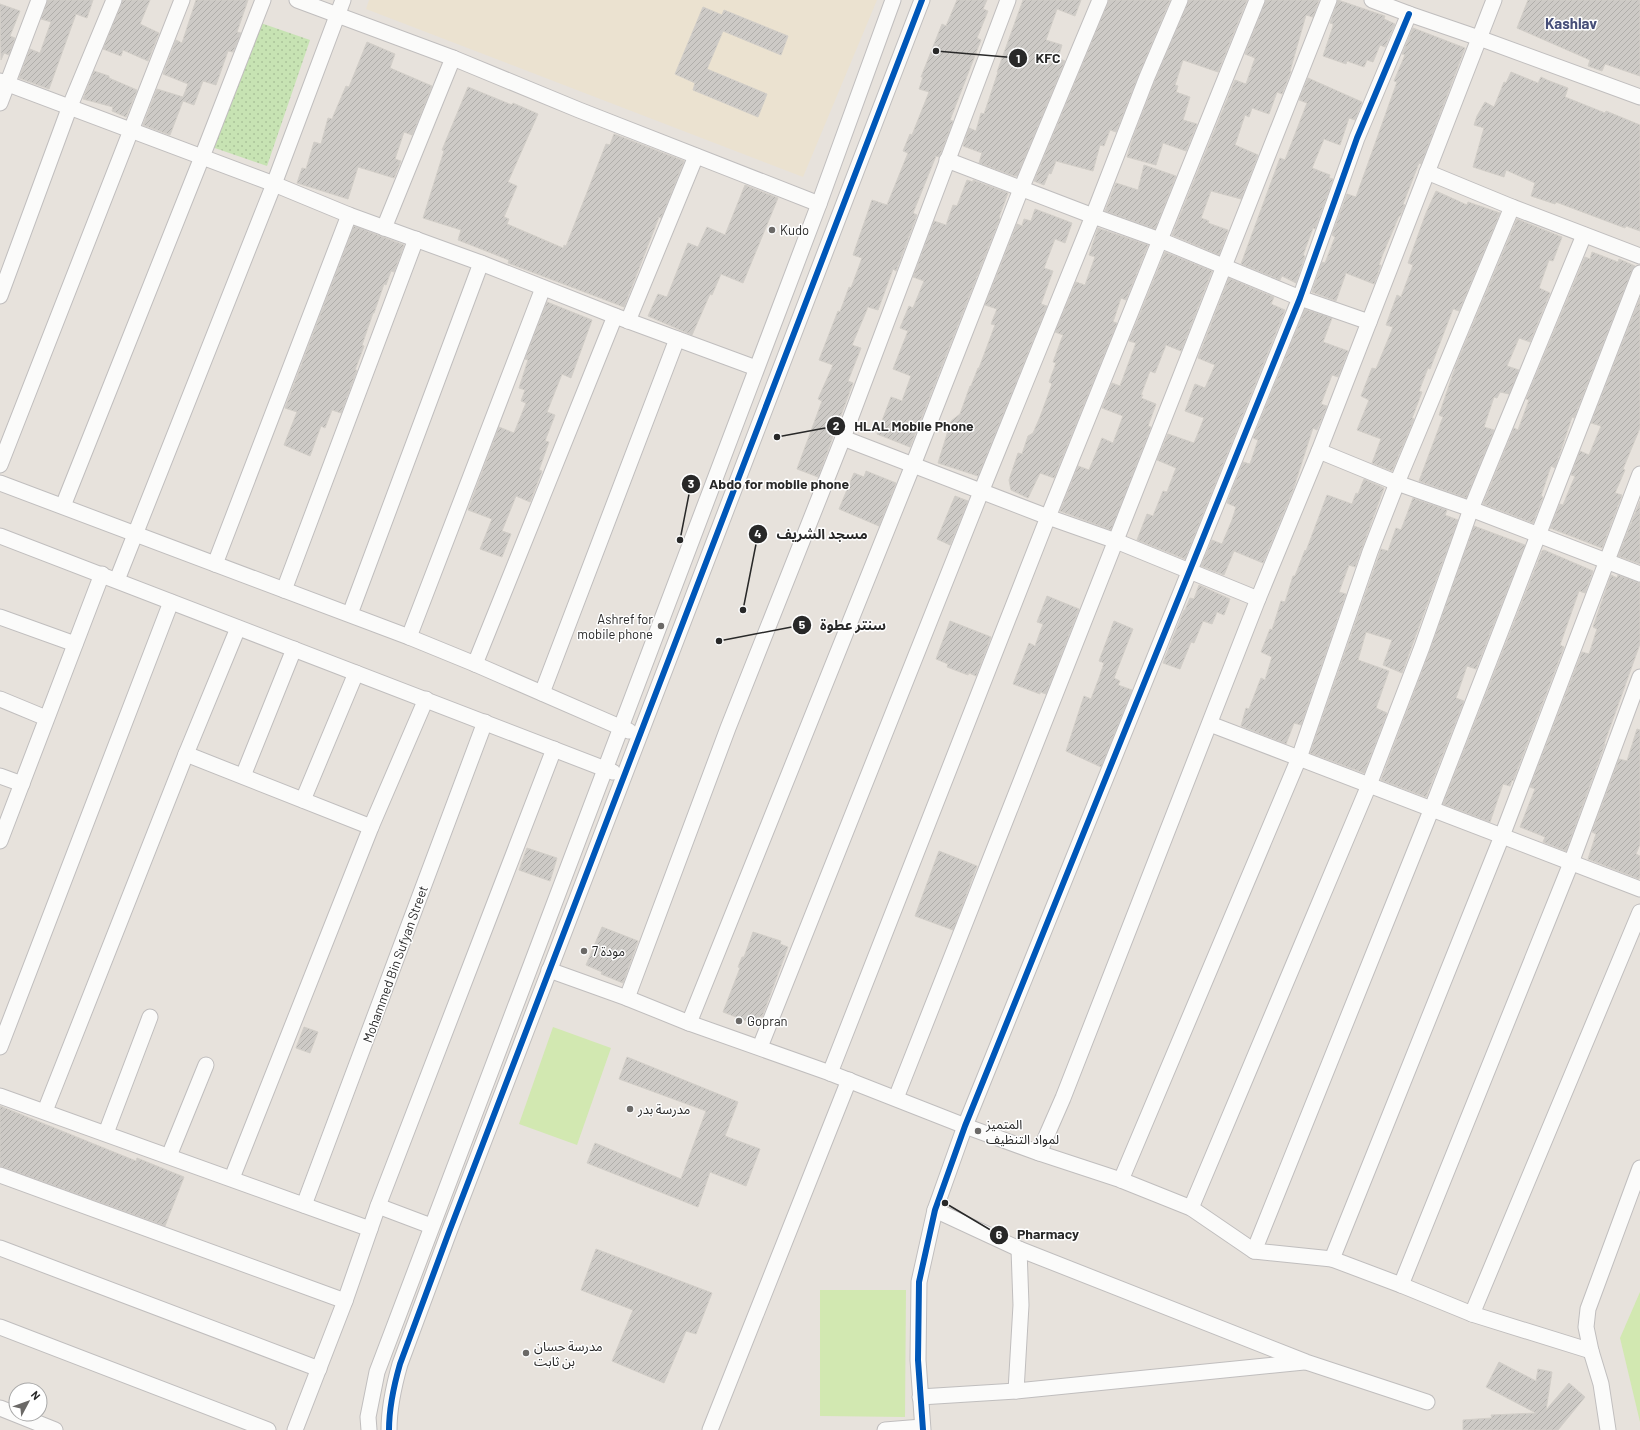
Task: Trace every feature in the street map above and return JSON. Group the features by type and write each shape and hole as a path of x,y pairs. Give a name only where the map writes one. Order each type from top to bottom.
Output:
{"street":[{"path":"0,103 4,82 39,0"},
{"path":"0,296 70,106 114,0"},
{"path":"0,465 182,0"},
{"path":"63,506 263,0"},
{"path":"297,0 453,58 819,204"},
{"path":"117,580 274,184 337,15 344,0"},
{"path":"369,1430 368,1417 377,1372 604,768 819,204 893,0"},
{"path":"389,1430 389,1416 394,1385 400,1364 623,776 922,0"},
{"path":"627,998 728,728 843,438 1008,0"},
{"path":"689,1023 913,465 1021,189 1100,0"},
{"path":"760,1047 981,492 1180,0"},
{"path":"830,1073 1048,517 1257,0"},
{"path":"896,1098 1329,0"},
{"path":"1372,0 1640,97"},
{"path":"1039,1153 1063,1098 1258,599 1319,451 1494,0"},
{"path":"886,1430 922,1429 918,1360 919,1282 935,1210 965,1126 1300,298 1357,138 1409,14"},
{"path":"384,228 453,58"},
{"path":"4,82 132,129 349,215 481,263 621,318 756,368"},
{"path":"475,664 621,318 696,156"},
{"path":"947,160 1160,240 1300,298 1369,322"},
{"path":"1427,172 1512,207 1640,256"},
{"path":"1120,1180 1299,758 1370,552 1397,482 1512,207"},
{"path":"216,564 349,215"},
{"path":"1191,1208 1369,785 1422,647 1471,509 1584,235"},
{"path":"284,590 416,239"},
{"path":"350,614 481,263"},
{"path":"1254,1251 1432,808 1640,273"},
{"path":"409,637 543,288"},
{"path":"542,693 677,339"},
{"path":"843,438 981,492 1116,541 1258,599"},
{"path":"1319,451 1640,574"},
{"path":"1332,1259 1502,836 1640,474"},
{"path":"0,483 409,637 639,735"},
{"path":"0,536 102,574 623,776"},
{"path":"0,840 102,574"},
{"path":"0,1047 171,602"},
{"path":"0,617 75,644"},
{"path":"45,1111 186,754 238,628"},
{"path":"242,776 294,649"},
{"path":"303,800 356,673"},
{"path":"1401,1285 1571,863 1640,677"},
{"path":"0,699 46,718"},
{"path":"232,1178 371,827 426,699"},
{"name":"Mohammed Bin Sufyan Street","path":"304,1205 485,722"},
{"path":"1210,724 1640,889"},
{"path":"296,1430 345,1301 378,1206 554,749"},
{"path":"186,754 371,827"},
{"path":"0,776 22,784"},
{"path":"1472,1314 1640,912"},
{"path":"549,970 627,998 689,1023 760,1047 849,1080 965,1126 1120,1180 1191,1208 1254,1251 1332,1259 1472,1314 1591,1351"},
{"path":"106,1133 150,1017"},
{"path":"170,1156 206,1065"},
{"path":"710,1430 849,1080"},
{"path":"0,1096 370,1228"},
{"path":"1608,1430 1601,1384 1591,1351 1586,1327 1588,1309 1640,1168"},
{"path":"0,1175 345,1301"},
{"path":"378,1206 431,1226"},
{"path":"935,1210 1019,1249 1306,1362 1427,1402"},
{"path":"0,1248 319,1369"},
{"path":"1016,1391 1021,1305 1019,1249"},
{"path":"0,1326 268,1430"},
{"path":"920,1397 1016,1391 1306,1362"},
{"path":"0,1408 55,1430"}],"shaded area":[{"path":"369,0 877,0 803,177 366,9"}],"green space":[{"path":"255,21 310,40 267,166 212,147"},
{"path":"553,1027 611,1048 577,1145 519,1124"},
{"path":"820,1290 906,1290 905,1417 820,1416"},
{"path":"1640,1292 1640,1422 1620,1338"}],"building":[{"path":"48,0 93,0 87,18 76,14 49,89 19,78 30,49 40,53 51,22 41,19"},
{"path":"123,0 150,0 140,24 159,33 148,61 123,50 121,56 103,49"},
{"path":"196,0 248,0 237,32 241,33 233,52 228,51 216,85 203,81 194,105 183,101 170,135 143,125 157,89 183,97 188,84 163,74 176,40 182,43"},
{"path":"957,0 987,0 983,9 988,11 977,38 981,40 950,120 953,121 940,155 939,157 936,156 913,213 917,215 896,271 893,269 878,310 868,307 852,345 861,348 848,381 853,383 818,477 797,469 822,401 818,399 833,365 819,360 838,311 840,312 849,287 851,288 862,258 853,255 872,200 887,205 908,153 903,151 910,134 912,135 929,92 919,89 923,77 921,77 942,24 946,26"},
{"path":"1023,0 1081,0 1075,16 1057,9 1046,40 1062,45 1058,58 1065,61 1017,176 1014,176 979,163 982,153 963,146 969,128 976,131 981,113 984,114 997,72"},
{"path":"1109,0 1170,0 1116,132 1110,130 1104,146 1100,145 1093,171 1056,161 1051,174 1049,173 1044,185 1034,181"},
{"path":"1189,0 1247,0 1218,72 1183,60 1175,85 1178,86 1176,92 1190,97 1183,120 1197,124 1186,151 1163,143 1156,165 1127,157 1155,80"},
{"path":"1266,0 1319,0 1313,17 1306,15 1291,71 1282,94 1277,92 1269,114 1252,108 1249,117 1245,115 1235,145 1258,155 1241,199 1211,191 1201,218 1209,221 1208,223 1228,230 1219,255 1172,235 1235,80 1246,84 1255,58 1245,54"},
{"path":"1338,0 1385,16 1384,19 1395,24 1385,47 1380,45 1373,62 1367,60 1364,67 1347,61 1346,64 1323,56 1333,26 1333,24 1330,23"},
{"path":"1528,0 1640,0 1640,76 1605,64 1602,71 1588,66 1590,60 1517,28"},
{"path":"0,4 20,11 10,36 15,38 9,55 4,53 1,60"},
{"path":"703,7 722,15 724,10 788,36 781,55 723,31 707,69 767,94 758,117 693,90 695,83 675,74"},
{"path":"1413,28 1465,48 1421,164 1419,163 1403,204 1405,205 1382,256 1379,265 1381,265 1374,284 1346,273 1336,301 1312,292 1322,262 1325,263 1335,237 1332,235 1347,194 1356,197 1397,82 1394,81 1405,55 1402,54"},
{"path":"367,42 395,54 390,68 432,86 412,135 404,132 395,159 401,161 394,178 358,167 348,199 297,183 302,168 306,169 314,142 321,144 328,118 332,119 346,86 349,87"},
{"path":"94,71 109,76 109,78 137,90 126,117 112,111 113,107 83,99"},
{"path":"1511,72 1538,83 1541,77 1568,88 1565,97 1605,113 1606,111 1640,125 1640,231 1626,226 1625,228 1556,202 1555,204 1531,196 1535,183 1506,170 1504,177 1473,167 1484,128 1474,125 1477,116 1485,102 1494,107 1504,82 1506,83"},
{"path":"1308,78 1362,102 1355,120 1349,118 1340,145 1324,139 1312,168 1330,175 1329,178 1333,179 1315,229 1313,228 1303,255 1305,256 1296,283 1282,276 1280,280 1241,264 1280,158 1285,160 1307,103 1299,100"},
{"path":"468,87 512,105 513,103 538,114 508,182 517,186 504,217 509,219 507,224 563,248 564,245 566,246 606,144 610,145 614,134 684,161 661,218 659,217 624,307 508,263 509,260 458,240 461,230 423,218 444,151 442,150"},
{"path":"1144,165 1176,176 1155,229 1105,211 1116,183 1138,190"},
{"path":"967,180 973,182 973,180 1008,193 999,217 1000,218 910,447 877,434 891,397 902,401 911,376 893,369 908,331 900,328 909,306 913,308 924,281 913,277 934,221 946,225 953,205 957,206"},
{"path":"745,185 778,198 743,283 721,274 712,295 710,294 692,335 648,316 658,294 667,297 688,243 698,247 707,227 725,235"},
{"path":"1436,191 1467,205 1468,202 1500,213 1459,311 1453,309 1430,369 1428,368 1419,391 1422,392 1412,418 1414,419 1392,471 1372,463 1381,439 1357,430 1369,400 1361,396 1372,368 1376,369 1393,327 1386,325 1397,295 1401,297 1413,265 1408,263 1426,213"},
{"path":"1035,209 1072,223 1065,243 1055,239 1044,268 1053,271 1041,304 1047,306 978,476 938,463 951,421 960,414 995,325 991,324 997,309 985,305 1017,224 1022,226 1024,219 1031,221"},
{"path":"1517,219 1562,237 1553,261 1549,260 1539,288 1550,293 1530,342 1519,338 1507,366 1519,370 1509,394 1500,392 1497,398 1494,397 1484,427 1494,430 1466,498 1419,481 1443,417 1439,415 1456,365"},
{"path":"354,226 404,245 394,272 391,271 386,285 384,284 373,313 362,345 364,346 355,370 357,370 341,413 332,410 325,428 321,426 310,456 284,445 297,412 285,408"},
{"path":"1098,228 1148,245 1126,300 1121,298 1113,322 1117,323 1054,478 1040,473 1028,498 1011,490 1009,480 1018,453 1022,454 1028,436 1033,433 1052,384 1049,382 1056,363 1053,362 1063,335 1055,332 1076,282 1085,285 1095,257 1089,255"},
{"path":"1165,252 1212,271 1181,351 1166,345 1155,373 1150,371 1141,398 1156,404 1148,426 1151,427 1111,530 1060,511 1078,466 1089,470 1102,438 1113,443 1123,416 1102,408 1112,383 1120,386 1136,343 1129,341"},
{"path":"1592,252 1618,262 1619,259 1635,266 1632,270 1574,418 1572,417 1555,468 1551,466 1541,496 1543,497 1533,523 1483,504 1514,428 1518,430 1529,400 1526,399 1585,257 1590,259"},
{"path":"1229,278 1274,297 1271,304 1285,310 1185,559 1137,540 1147,514 1153,516 1163,491 1167,492 1176,468 1157,460 1168,434 1194,443 1204,418 1185,411 1195,384 1205,388 1215,365 1198,358"},
{"path":"1640,298 1640,428 1615,493 1622,495 1602,548 1550,528 1560,504 1563,505 1575,476 1571,475 1580,451 1589,455 1601,426 1591,423"},
{"path":"547,302 592,320 571,378 562,374 547,412 555,415 545,441 549,442 539,470 542,471 530,502 516,496 502,531 511,534 502,557 480,549 492,519 468,510 499,427 514,433 526,403 521,401 525,390 519,388 528,360 525,359"},
{"path":"1305,309 1332,318 1323,342 1348,351 1338,377 1332,375 1321,404 1327,406 1317,430 1313,428 1293,490 1263,563 1234,551 1224,575 1201,566 1212,540 1222,544 1232,520 1236,507 1227,503 1243,462 1250,464 1258,440 1253,438"},
{"path":"866,471 896,483 879,526 839,509 854,473 864,477"},
{"path":"1364,479 1384,488 1355,567 1349,565 1339,592 1346,594 1301,725 1294,723 1286,744 1241,726 1246,708 1249,709 1261,678 1265,680 1272,657 1261,652 1270,629 1272,630 1281,601 1285,602 1293,576 1295,576 1305,550 1306,551 1327,495 1352,504"},
{"path":"955,496 968,501 950,545 937,539"},
{"path":"1413,498 1447,510 1445,515 1458,520 1402,673 1383,665 1392,640 1366,632 1358,660 1389,671 1376,708 1387,713 1364,773 1310,753 1381,549 1388,551 1396,528 1401,530"},
{"path":"1640,501 1640,564 1618,556"},
{"path":"1474,526 1525,545 1476,669 1467,666 1456,698 1464,701 1426,797 1381,780 1430,650"},
{"path":"1544,550 1593,571 1585,593 1579,591 1560,645 1564,647 1513,781 1512,780 1510,786 1503,784 1490,822 1443,804 1542,551"},
{"path":"1611,575 1617,578 1618,575 1640,583 1640,644 1566,851 1543,842 1545,837 1520,827 1535,789 1530,787 1582,652 1589,654 1597,629 1593,627"},
{"path":"1199,585 1230,599 1224,615 1217,612 1212,624 1203,621 1194,643 1191,642 1180,669 1163,663 1184,610 1190,598 1194,599"},
{"path":"1047,596 1079,609 1046,694 1040,692 1040,694 1013,684 1029,643 1035,646 1043,624 1037,622"},
{"path":"950,621 991,637 976,676 969,673 968,675 947,667 948,664 936,659"},
{"path":"1114,621 1133,629 1114,678 1120,681 1118,685 1132,690 1101,767 1066,751 1084,696 1091,699 1099,678 1104,663 1099,661"},
{"path":"1637,729 1640,730 1640,844 1636,854 1640,856 1639,879 1588,859 1596,834 1592,832 1619,759 1627,761"},
{"path":"527,848 557,858 550,881 519,870"},
{"path":"939,851 977,866 953,930 915,916"},
{"path":"602,927 638,941 623,983 601,974 602,972 586,965"},
{"path":"753,932 781,941 780,944 788,947 762,1017 760,1016 757,1025 723,1012 740,968 738,967 742,957 744,957"},
{"path":"304,1027 318,1032 310,1053 296,1048"},
{"path":"627,1057 738,1102 725,1136 760,1149 746,1186 710,1172 698,1207 587,1163 595,1143 681,1179 706,1111 619,1079"},
{"path":"0,1106 136,1161 137,1158 184,1177 165,1226 0,1166"},
{"path":"596,1249 712,1293 696,1334 686,1331 664,1383 612,1361 633,1310 581,1290"},
{"path":"1499,1362 1536,1381 1538,1369 1552,1372 1546,1410 1569,1383 1585,1397 1558,1430 1463,1430 1463,1420 1492,1418 1491,1415 1536,1413 1486,1387"}],"cycle path":[{"path":"389,1430 392,1396 400,1364 449,1232 922,0"},
{"path":"923,1430 918,1360 919,1282 935,1210 965,1126 1300,298 1357,138 1409,14"}],"place":[{"name":"KFC","path":"936,51"},
{"name":"Kudo","path":"772,230"},
{"name":"HLAL Mobile Phone","path":"777,437"},
{"name":"Abdo for mobile phone","path":"680,540"},
{"name":"مسجد الشريف","path":"743,610"},
{"name":"Ashref for mobile phone","path":"661,626"},
{"name":"سنتر عطوة","path":"719,641"},
{"name":"مودة 7","path":"584,951"},
{"name":"Gopran","path":"739,1021"},
{"name":"مدرسة بدر","path":"630,1109"},
{"name":"المتميز لمواد التنظيف","path":"978,1131"},
{"name":"Pharmacy","path":"945,1203"},
{"name":"مدرسة حسان بن ثابت","path":"526,1353"}],"district":[{"name":"Kashlav","path":"1571,24"}]}
